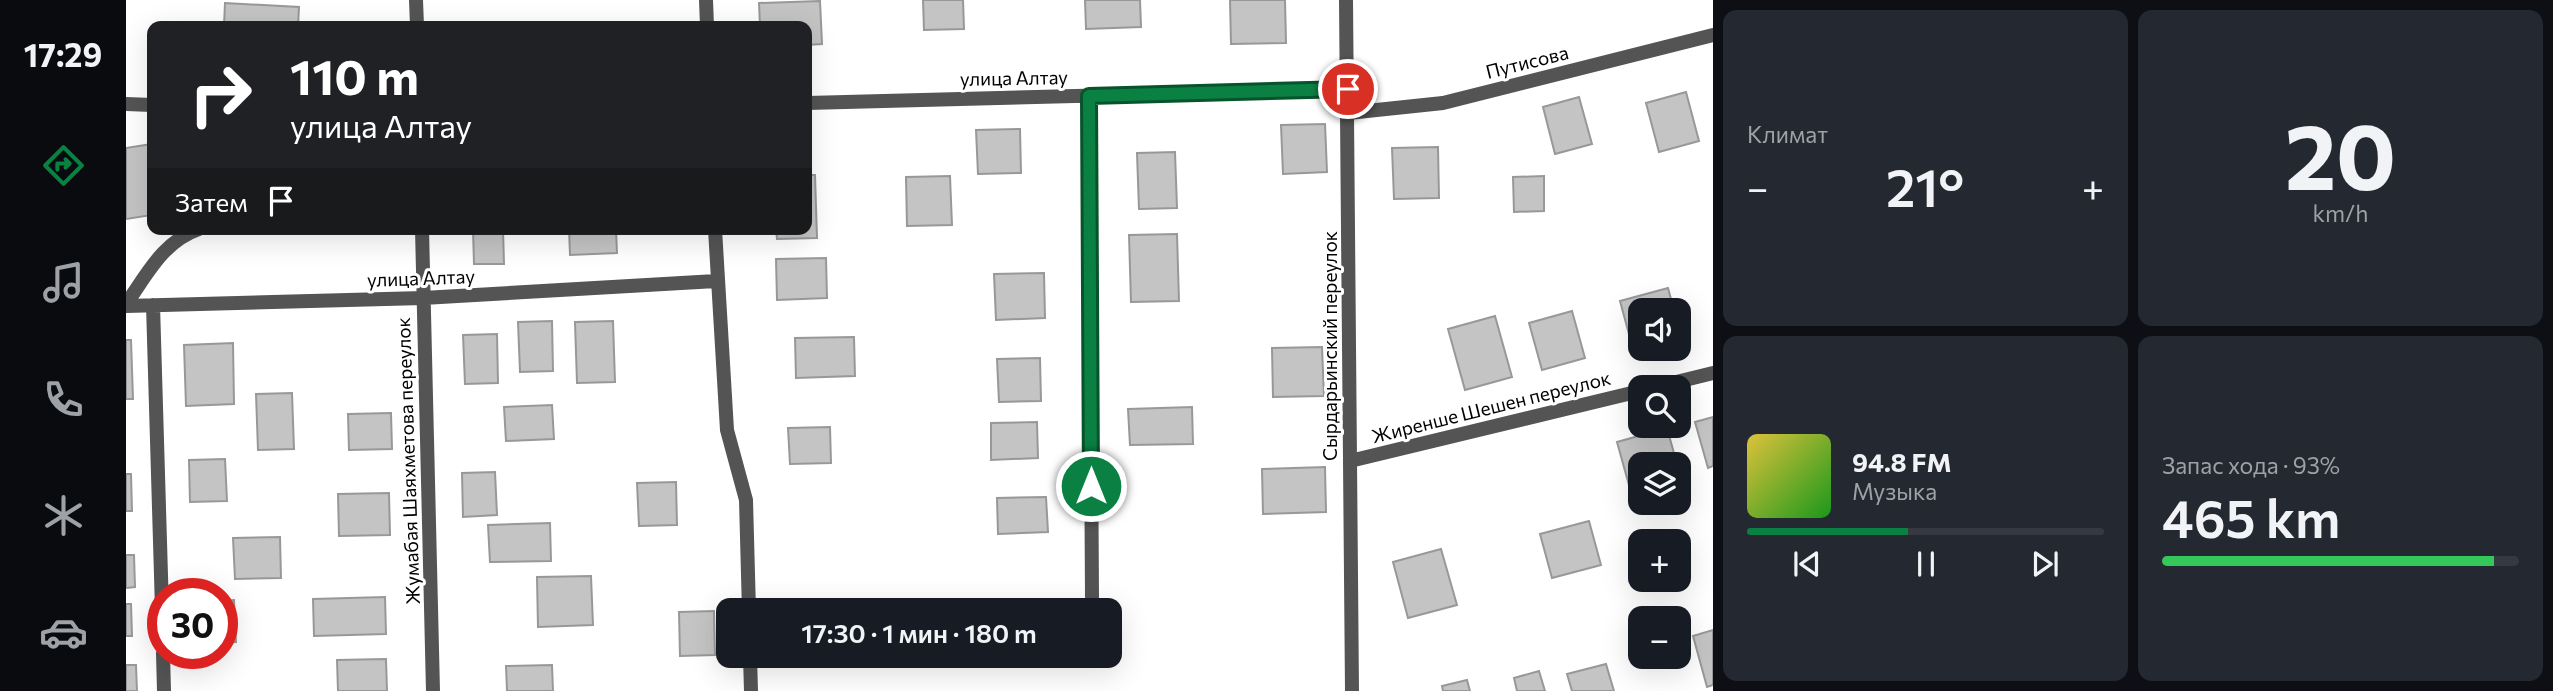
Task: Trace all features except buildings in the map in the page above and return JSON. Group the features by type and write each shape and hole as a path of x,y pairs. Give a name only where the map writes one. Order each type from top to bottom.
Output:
{"street":[{"path":"416,0 417,21"},
{"path":"706,0 707,21"},
{"name":"Сырдарьинский переулок","path":"1346,0 1352,691"},
{"name":"Путисова","path":"1348,113 1443,103 1713,35"},
{"name":"улица Алтау","path":"812,103 1348,89"},
{"path":"1089,96 1092,597"},
{"path":"126,104 147,105"},
{"path":"126,305 162,252 182,235"},
{"name":"Жумабая Шаяхметова переулок","path":"422,235 433,691"},
{"path":"715,235 727,430 746,500 749,598"},
{"name":"улица Алтау","path":"126,305 423,298 716,281"},
{"path":"152,306 161,578"},
{"path":"1691,378 1713,373"},
{"name":"Жиренше Шешен переулок","path":"1350,461 1628,394"},
{"path":"750,668 751,691"},
{"path":"163,669 164,691"}],"route":[{"path":"1091,486 1089,96 1348,89"}]}
